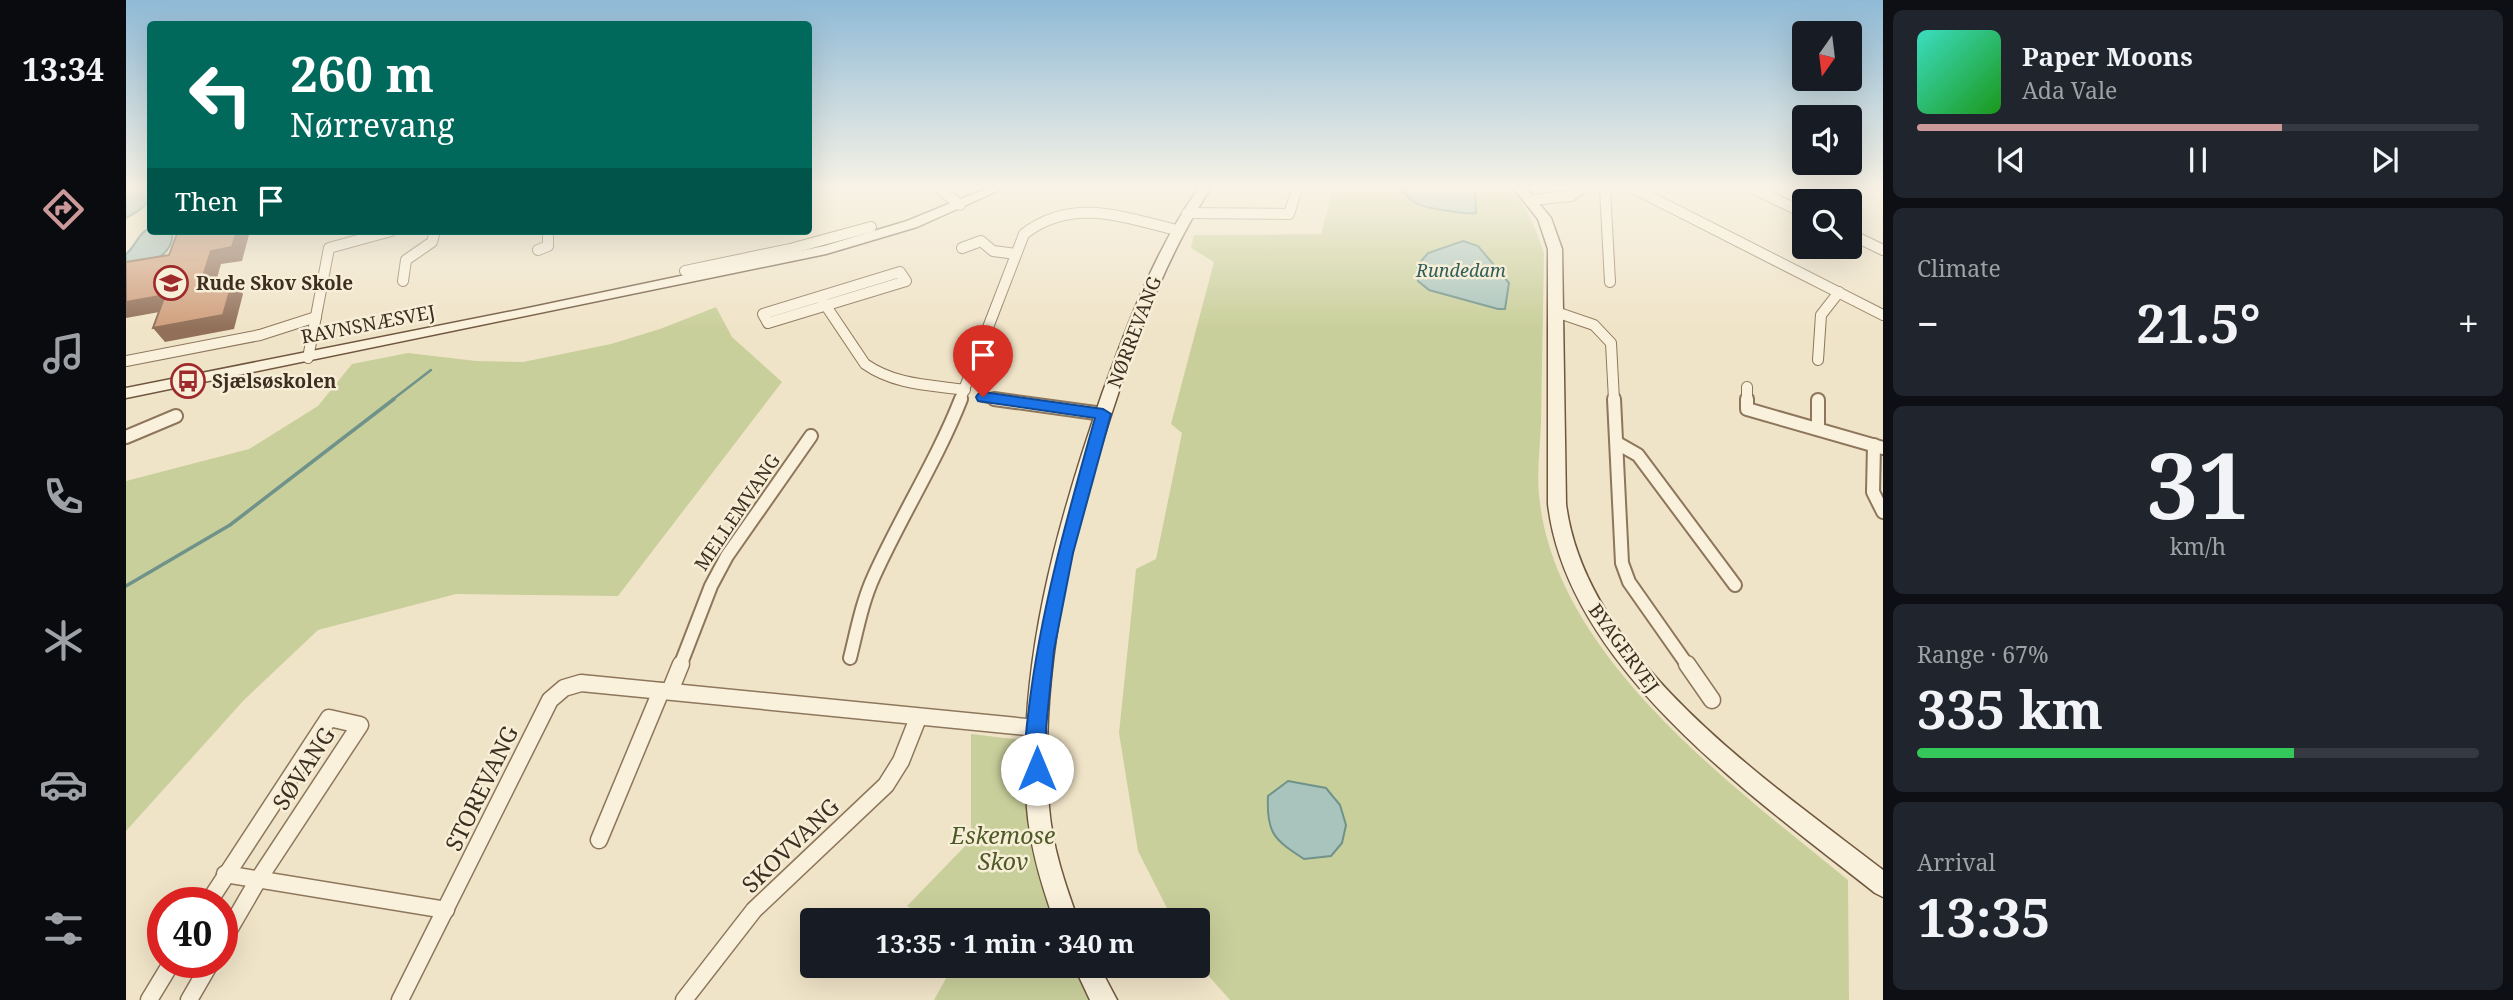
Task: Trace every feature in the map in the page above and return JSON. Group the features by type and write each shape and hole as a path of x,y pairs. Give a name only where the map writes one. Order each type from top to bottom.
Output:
{"street":[{"path":"340,245 341,236"},
{"path":"309,353 329,248 374,236"},
{"path":"392,279 403,279 406,260 432,242 434,236"},
{"path":"538,250 548,246 548,236"},
{"name":"RAVNSNÆSVEJ","path":"126,384 528,313 841,236"},
{"name":"RAVNSNÆSVEJ","path":"685,271 713,269 826,250 873,236"},
{"path":"849,658 873,577 947,435 1023,236"},
{"name":"NØRREVANG","path":"1062,908 1050,872 1039,815 1037,728 1045,650 1065,553 1103,414 1136,321 1174,236"},
{"name":"BYAGERVEJ","path":"1550,236 1555,249 1556,502 1569,558 1600,620 1664,701 1708,743 1883,885"},
{"path":"1608,236 1610,282"},
{"path":"1727,236 1883,315"},
{"path":"1862,240 1883,250"},
{"path":"962,248 981,241 993,251 1016,254"},
{"path":"822,301 763,314 768,323 822,301 900,272 906,281 822,301"},
{"path":"1818,360 1819,315 1823,307 1839,292"},
{"path":"822,301 864,364 873,371 897,380 965,390"},
{"path":"1556,313 1587,320 1606,334 1611,342 1622,563 1629,582 1712,700"},
{"name":"RAVNSNÆSVEJ","path":"126,361 260,335 316,317"},
{"name":"RAVNSNÆSVEJ","path":"126,393 309,353"},
{"path":"1747,387 1747,409 1879,446 1872,492 1883,512"},
{"name":"NØRREVANG","path":"983,397 1103,414"},
{"path":"1818,400 1818,429"},
{"path":"126,437 176,416"},
{"name":"MELLEMVANG","path":"666,691 711,586 727,556 811,436"},
{"path":"1616,443 1637,456 1735,585"},
{"name":"STOREVANG","path":"400,1000 550,700 564,688 581,682 1037,728"},
{"path":"599,839 666,691"},
{"name":"SØVANG","path":"217,887 329,718 360,725 238,914"},
{"name":"SKOVVANG","path":"684,1000 754,910 886,785 901,761 918,718"},
{"path":"225,874 446,910"},
{"path":"149,1000 162,978"},
{"path":"189,1000 202,978"},
{"path":"1092,978 1104,1000"}],"green space":[{"path":"1194,236 1538,236 1544,253 1538,483 1540,503 1554,560 1580,615 1616,666 1658,715 1754,804 1848,880 1849,1000 1230,1000 1210,978 1210,908 1167,908 1138,851 1119,733 1136,569 1156,559 1182,433 1171,424 1214,262 1191,248"},
{"path":"716,307 732,337 782,382 618,596 456,594 318,630 244,700 126,831 126,481 249,449 318,406 352,364 408,353 476,361 523,362 611,344 660,329"},
{"name":"Eskemose Skov","path":"971,734 1023,740 1028,835 1049,908 907,906 971,840"},
{"path":"946,978 1079,978 1090,1000 934,1000"}],"water":[{"path":"141,236 173,236 164,254 143,264 126,268 126,254"},
{"name":"Rundedam","path":"1463,241 1478,246 1509,283 1505,309 1429,290 1418,281 1417,266 1428,253"},
{"path":"1288,781 1326,788 1340,805 1346,825 1342,843 1331,856 1304,859 1274,835 1269,819 1268,796"}],"building":[{"path":"176,236 236,236 232,247 211,251 200,286 233,280 223,315 153,328 165,295 126,302 126,262 169,255"}],"waterway":[{"path":"392,400 431,370"},
{"path":"126,586 230,525 394,399"}],"place":[{"name":"Rude Skov Skole","path":"171,283"},
{"name":"Sjælsøskolen","path":"188,381"}],"route":[{"path":"983,397 1103,414 1065,553 1045,650 1037,728 1037,769"}]}
